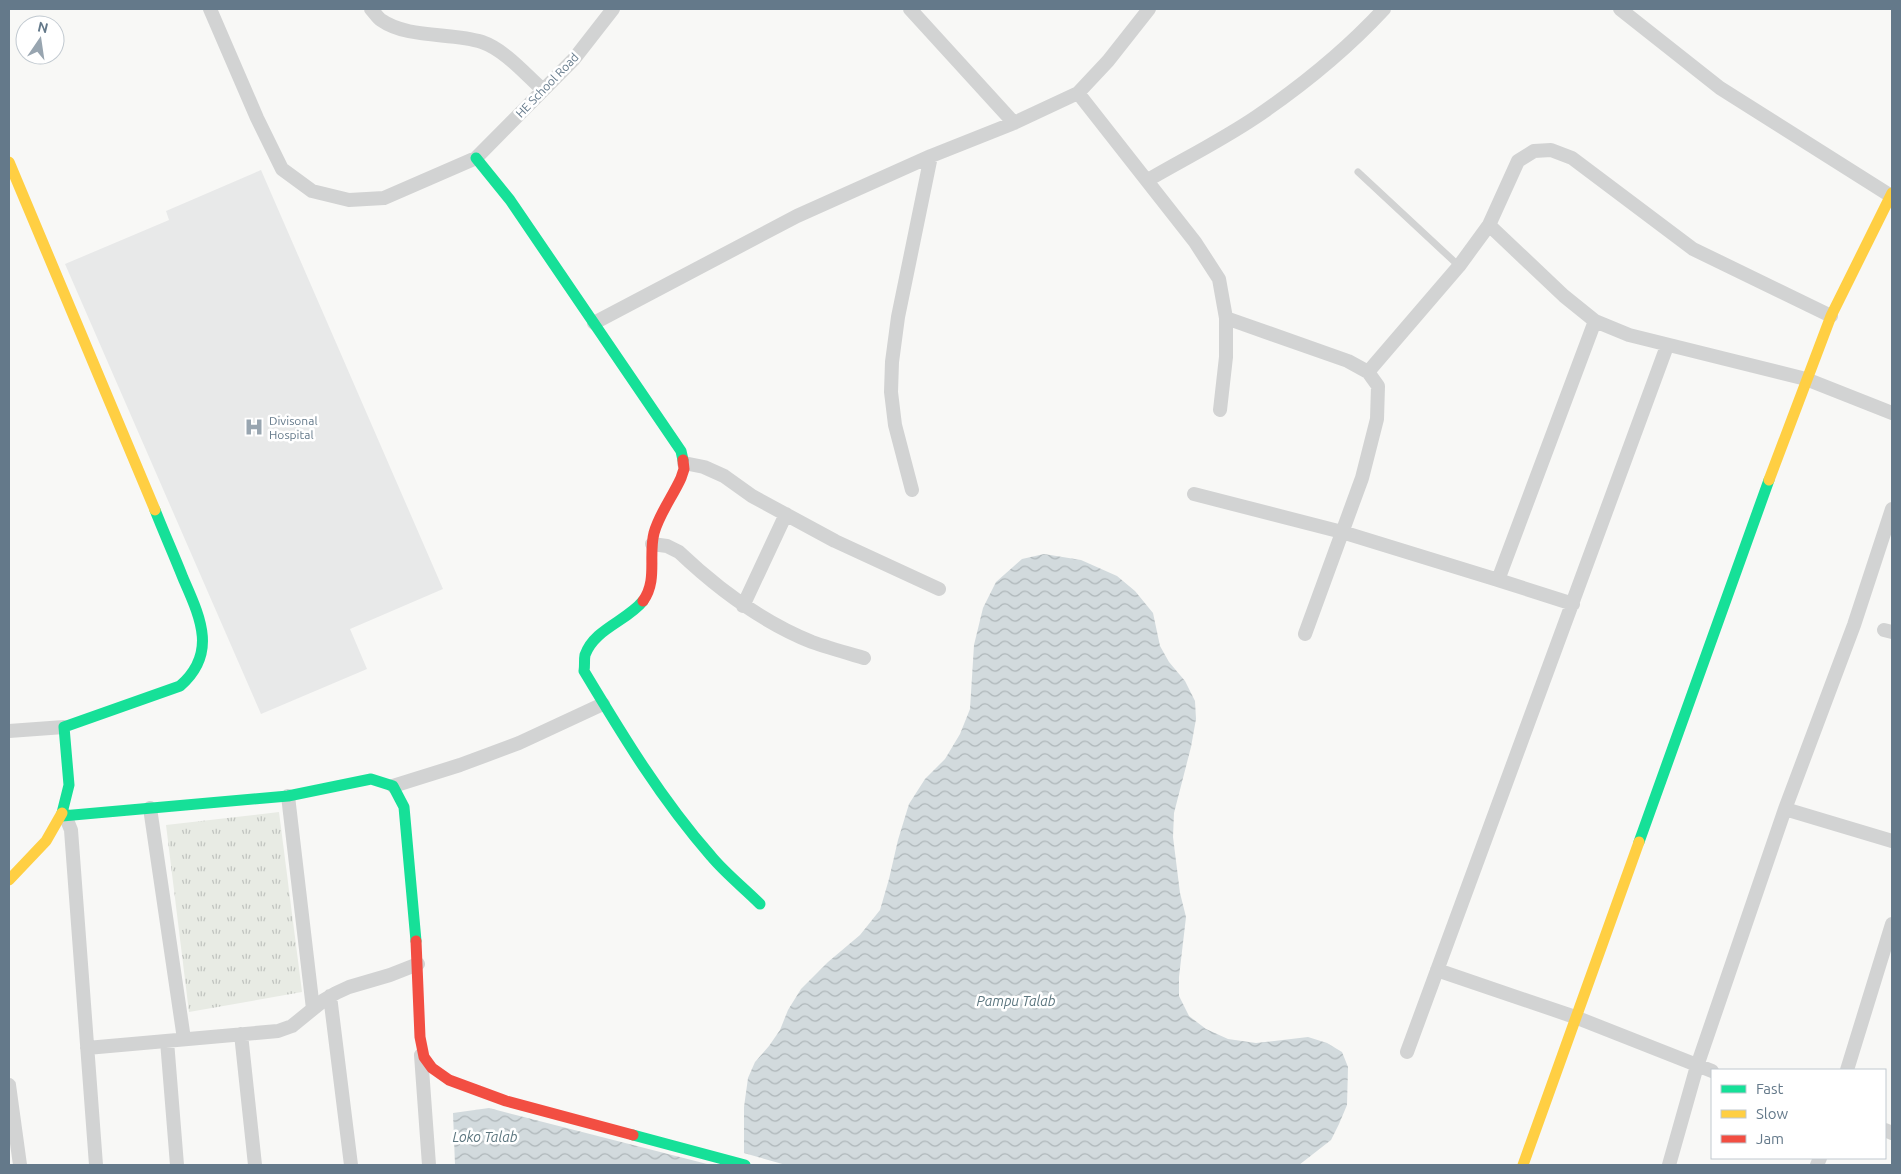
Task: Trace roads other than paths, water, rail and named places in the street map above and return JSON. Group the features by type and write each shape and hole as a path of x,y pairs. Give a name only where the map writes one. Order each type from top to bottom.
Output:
{"street":[{"path":"210,9 257,118 282,169 312,191 349,200 384,198 476,158 510,200 680,451 684,463 683,474 655,530 652,544 652,579 647,594 638,606 592,642 585,656 584,671 636,758 674,812 712,858 760,904"},
{"path":"371,9 381,20 403,30 466,38 485,43 501,53 543,90"},
{"name":"HE School Road","path":"476,158 574,58 614,9"},
{"path":"910,9 1014,122"},
{"path":"594,323 797,216 1078,93 1108,61 1149,9"},
{"path":"1148,180 1255,117 1280,100 1356,39 1384,9"},
{"path":"1523,1165 1806,379 1830,316 1891,195 1720,88 1620,9"},
{"path":"1078,93 1196,242 1219,279 1226,318 1226,357 1220,410"},
{"path":"1368,372 1459,266 1489,225 1518,160 1534,151 1551,150 1572,158 1692,249 1830,316"},
{"path":"912,490 895,425 891,392 892,362 898,317 931,156"},
{"path":"9,162 200,618 203,646 200,661 192,676 180,686 64,727 9,731"},
{"path":"1489,225 1564,296 1594,321 1629,336 1806,379 1892,413"},
{"path":"1226,318 1348,361 1368,372 1378,386 1377,419 1362,478 1305,634"},
{"path":"1498,580 1594,321"},
{"path":"1407,1052 1667,346"},
{"path":"684,463 704,467 724,476 752,496 835,541 939,589"},
{"path":"1194,494 1342,532 1573,604"},
{"path":"1669,1165 1697,1066 1785,809 1854,625 1892,509"},
{"path":"743,606 786,514"},
{"path":"652,544 667,546 679,552 743,606 775,625 812,642 864,658"},
{"path":"64,815 288,796 370,779 393,786 519,744 603,704"},
{"path":"9,880 50,837 64,815 68,792 68,773 64,727"},
{"path":"393,786 404,807 418,964 420,1037 429,1165"},
{"path":"288,796 312,1009"},
{"path":"150,808 184,1039"},
{"path":"1785,809 1892,841"},
{"path":"64,815 71,830 96,1165"},
{"path":"1847,1069 1892,924"},
{"path":"87,1048 278,1031 292,1026 330,996 349,987 390,975 418,964"},
{"path":"1437,970 1575,1017 1711,1071"},
{"path":"330,996 351,1165"},
{"path":"241,1034 255,1165"},
{"path":"420,1037 424,1057 432,1068 449,1080 466,1088 506,1101 745,1165"},
{"path":"167,1041 177,1165"},
{"path":"9,1085 20,1165"}],"lane":[{"path":"1358,172 1459,266"}],"water":[{"name":"Pampu Talab","path":"1044,554 1081,560 1117,576 1135,591 1153,613 1160,646 1169,662 1185,681 1195,701 1196,719 1191,747 1174,813 1173,837 1180,893 1186,917 1179,977 1179,996 1189,1016 1206,1029 1228,1039 1256,1043 1308,1037 1327,1043 1342,1052 1348,1067 1347,1105 1331,1140 1299,1165 786,1165 744,1153 744,1107 748,1078 755,1062 780,1030 788,1010 801,989 828,962 860,935 880,910 909,804 925,779 945,759 960,734 970,709 974,645 983,608 996,582 1022,559"},
{"name":"Loko Talab","path":"489,1108 711,1165 455,1165 453,1113"}],"place":[{"name":"Divisonal Hospital","path":"254,427"}]}
